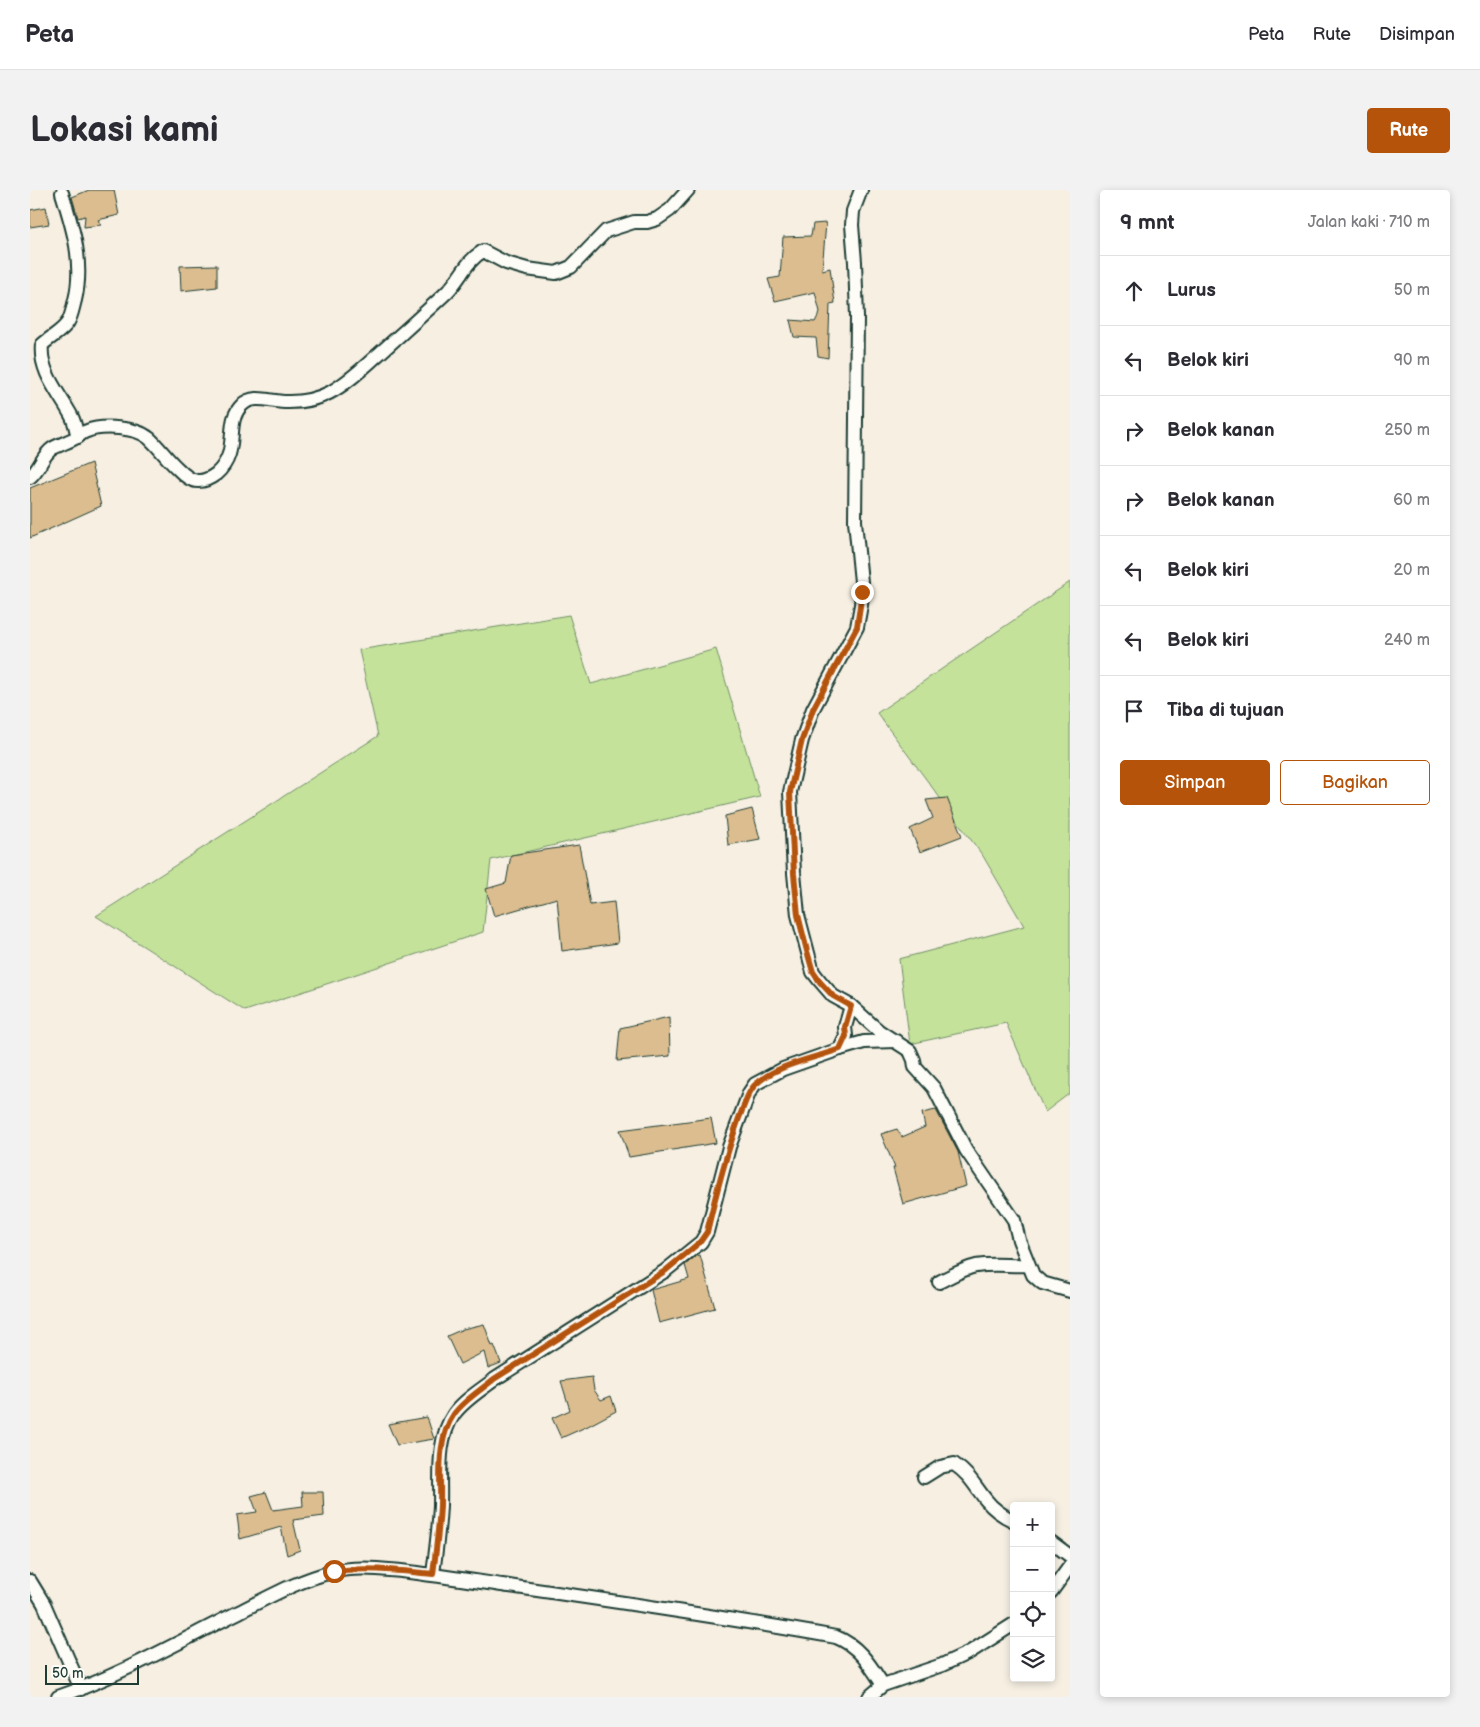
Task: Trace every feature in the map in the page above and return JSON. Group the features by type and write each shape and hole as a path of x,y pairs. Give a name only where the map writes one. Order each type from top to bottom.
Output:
{"street":[{"path":"30,477 52,449 78,437 86,431 98,428 120,428 148,437 190,479 199,482 212,477 222,468 229,457 232,444 232,428 236,414 242,405 262,398 287,402 307,401 329,393 354,376 447,292 454,285 466,265 475,256 483,252 506,263 527,269 556,273 571,267 606,231 634,222 647,222 657,218 670,210 688,190"},
{"path":"861,190 853,211 852,225 857,317 855,521 862,592 861,605 857,627 813,709 802,740 790,792 798,915 813,972 820,982 833,996 851,1006 879,1031 910,1051 915,1067 934,1088 966,1150 1014,1220 1033,1275 1042,1283 1070,1292"},
{"path":"62,193 71,221 78,256 78,281 70,319 67,324 42,344 41,359 46,372 72,419 78,437"},
{"path":"840,1049 846,1036 845,1027 851,1006"},
{"path":"433,1574 440,1506 441,1452 447,1430 454,1415 469,1399 494,1379 665,1271 700,1242 707,1232 729,1147 747,1098 755,1084 783,1069 840,1049 864,1042 896,1041"},
{"path":"939,1282 976,1266 1028,1265"},
{"path":"924,1477 940,1467 954,1464 966,1472 986,1501 1001,1515 1010,1519"},
{"path":"1055,1545 1070,1556"},
{"path":"1055,1587 1070,1566"},
{"path":"58,1697 81,1689 307,1580 334,1571 354,1569 382,1569 433,1574 836,1637 864,1656 883,1685"},
{"path":"30,1581 44,1604 81,1689"},
{"path":"869,1697 883,1685 949,1662 970,1652 1010,1627"}],"green space":[{"path":"1070,582 1070,1093 1045,1112 1006,1023 910,1044 899,959 1024,926 983,856 877,713"},
{"path":"569,615 591,684 716,649 760,797 491,860 483,932 245,1011 96,916 378,736 359,650"}],"building":[{"path":"89,190 114,190 119,215 98,220 101,225 84,227 85,216 78,218 72,197"},
{"path":"46,207 49,224 30,227 30,210"},
{"path":"826,223 822,270 830,268 835,303 830,304 828,358 818,356 816,338 794,337 790,320 815,322 820,312 815,292 775,301 768,279 780,277 783,237 811,236 813,224"},
{"path":"217,265 217,287 181,291 180,266"},
{"path":"91,463 101,506 30,538 30,488"},
{"path":"947,798 962,836 920,852 910,829 933,818 926,800"},
{"path":"752,809 760,839 728,845 725,816"},
{"path":"579,845 590,905 614,902 618,943 562,951 557,898 494,916 486,889 506,883 511,855"},
{"path":"669,1017 670,1056 617,1061 620,1028"},
{"path":"936,1110 958,1152 966,1186 903,1204 893,1168 895,1168 881,1134 897,1129 902,1137 925,1127 922,1113"},
{"path":"711,1118 716,1143 629,1157 620,1130"},
{"path":"700,1255 715,1308 659,1323 651,1290 689,1279 685,1265"},
{"path":"484,1324 501,1363 488,1368 484,1352 460,1364 447,1336 463,1329"},
{"path":"592,1377 594,1390 601,1400 611,1396 616,1411 561,1438 552,1418 570,1410 561,1381"},
{"path":"427,1417 434,1439 397,1445 388,1424"},
{"path":"266,1492 273,1510 303,1506 302,1492 323,1492 324,1516 293,1520 300,1550 287,1555 281,1527 240,1539 237,1515 257,1512 251,1496"}],"route":[{"path":"334,1571 382,1569 433,1574 440,1506 441,1452 447,1430 454,1415 469,1399 494,1379 665,1271 700,1242 707,1232 729,1147 749,1093 755,1084 783,1069 840,1049 846,1036 845,1027 851,1006 833,996 820,982 813,972 807,951 798,915 791,831 790,792 802,740 813,709 857,627 862,592"}]}
